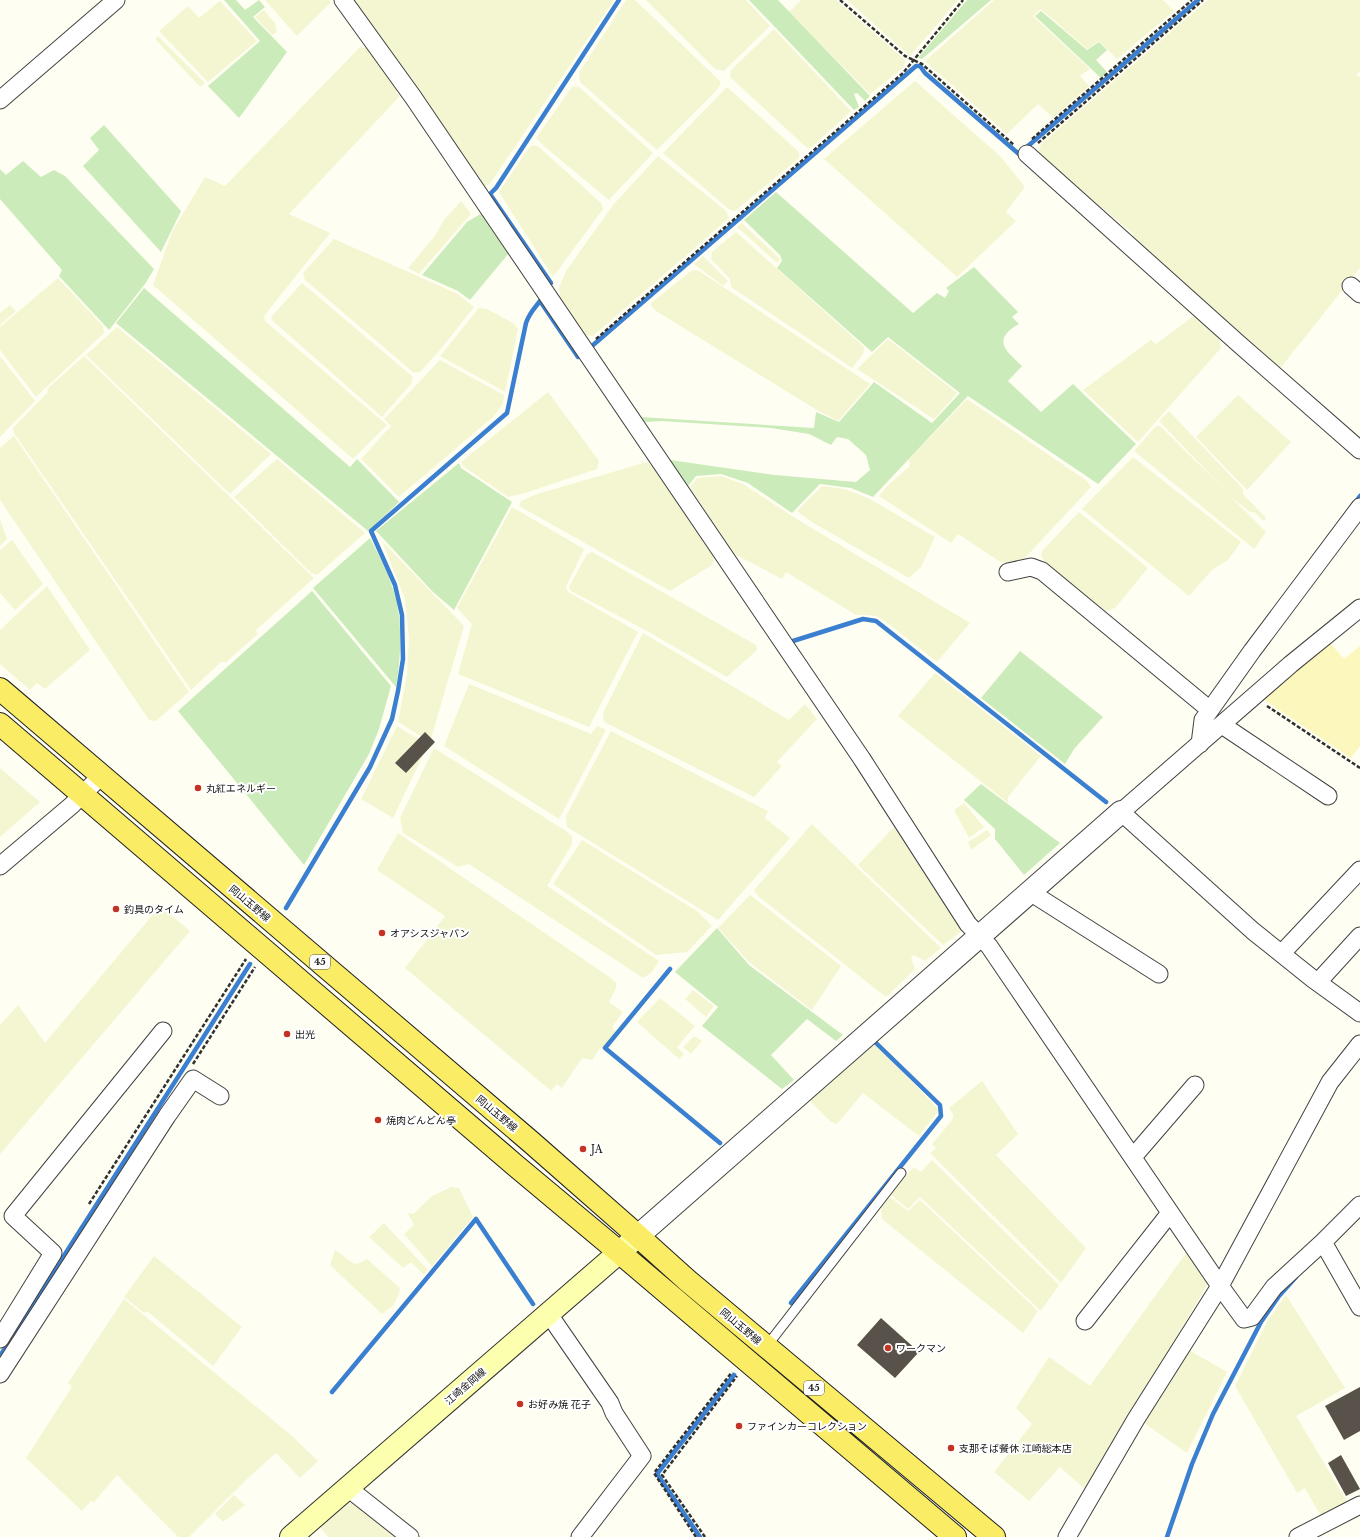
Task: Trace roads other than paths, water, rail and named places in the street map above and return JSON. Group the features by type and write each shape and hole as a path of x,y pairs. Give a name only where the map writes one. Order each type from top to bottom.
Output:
{"main road":[{"name":"岡山玉野線","path":"0,689 525,1137 688,1281 994,1537"},
{"name":"45","path":"0,724 510,1160 955,1537"},
{"name":"江崎金岡線","path":"291,1537 638,1236"}],"street":[{"path":"0,100 116,0"},
{"path":"343,0 413,97 862,759 968,924 989,946 1244,1320 1252,1317 1274,1287 1325,1246 1360,1205"},
{"path":"1024,152 1360,450"},
{"path":"1200,744 1203,720 1252,651 1360,507"},
{"path":"1008,572 1031,567 1042,571 1210,710"},
{"path":"638,1236 1121,812 1254,697 1359,611"},
{"path":"1222,725 1328,796"},
{"path":"0,866 101,776"},
{"path":"1121,812 1248,926 1318,982 1360,1013"},
{"path":"1282,953 1360,870"},
{"path":"1030,892 1159,974"},
{"path":"1318,982 1360,936"},
{"path":"0,1339 53,1253 13,1216 163,1031"},
{"path":"1067,1537 1136,1419 1220,1286 1330,1082 1360,1044"},
{"path":"0,1374 167,1116 193,1079 220,1096"},
{"path":"1133,1157 1195,1085"},
{"path":"1085,1321 1170,1212"},
{"path":"1325,1246 1360,1307"},
{"path":"548,1313 610,1403 614,1413 642,1456 580,1537"},
{"path":"348,1488 410,1537"},
{"path":"1298,1537 1360,1505"}],"lane":[{"path":"766,1347 901,1173"}],"waterway":[{"path":"547,289 551,283 490,194 496,188 619,0"},
{"path":"1028,146 1198,0"},
{"path":"592,346 916,66 920,66 925,73 1020,155 1022,153"},
{"path":"286,908 370,767 392,719 403,659 402,615 395,585 371,531 507,413 526,323 530,314 544,295"},
{"path":"540,301 578,357 580,356"},
{"path":"1355,503 1360,496"},
{"path":"793,641 863,619 876,621 1106,802"},
{"path":"0,1356 250,964"},
{"path":"670,969 605,1048 720,1143"},
{"path":"791,1303 941,1116 940,1105 874,1041"},
{"path":"332,1392 476,1219 533,1304"},
{"path":"1167,1537 1192,1464 1213,1414 1261,1322 1279,1296 1296,1277"},
{"path":"700,1537 657,1474 734,1375"}],"place":[{"name":"丸紅エネルギー","path":"198,788"},
{"name":"釣具のタイム","path":"116,909"},
{"name":"オアシスジャパン","path":"382,933"},
{"name":"出光","path":"287,1034"},
{"name":"焼肉どんどん亭","path":"378,1120"},
{"name":"JA","path":"583,1149"},
{"name":"ワークマン","path":"888,1348"},
{"name":"お好み焼 花子","path":"520,1404"},
{"name":"ファインカーコレクション","path":"739,1426"},
{"name":"支那そば餐休 江崎総本店","path":"951,1448"}]}
